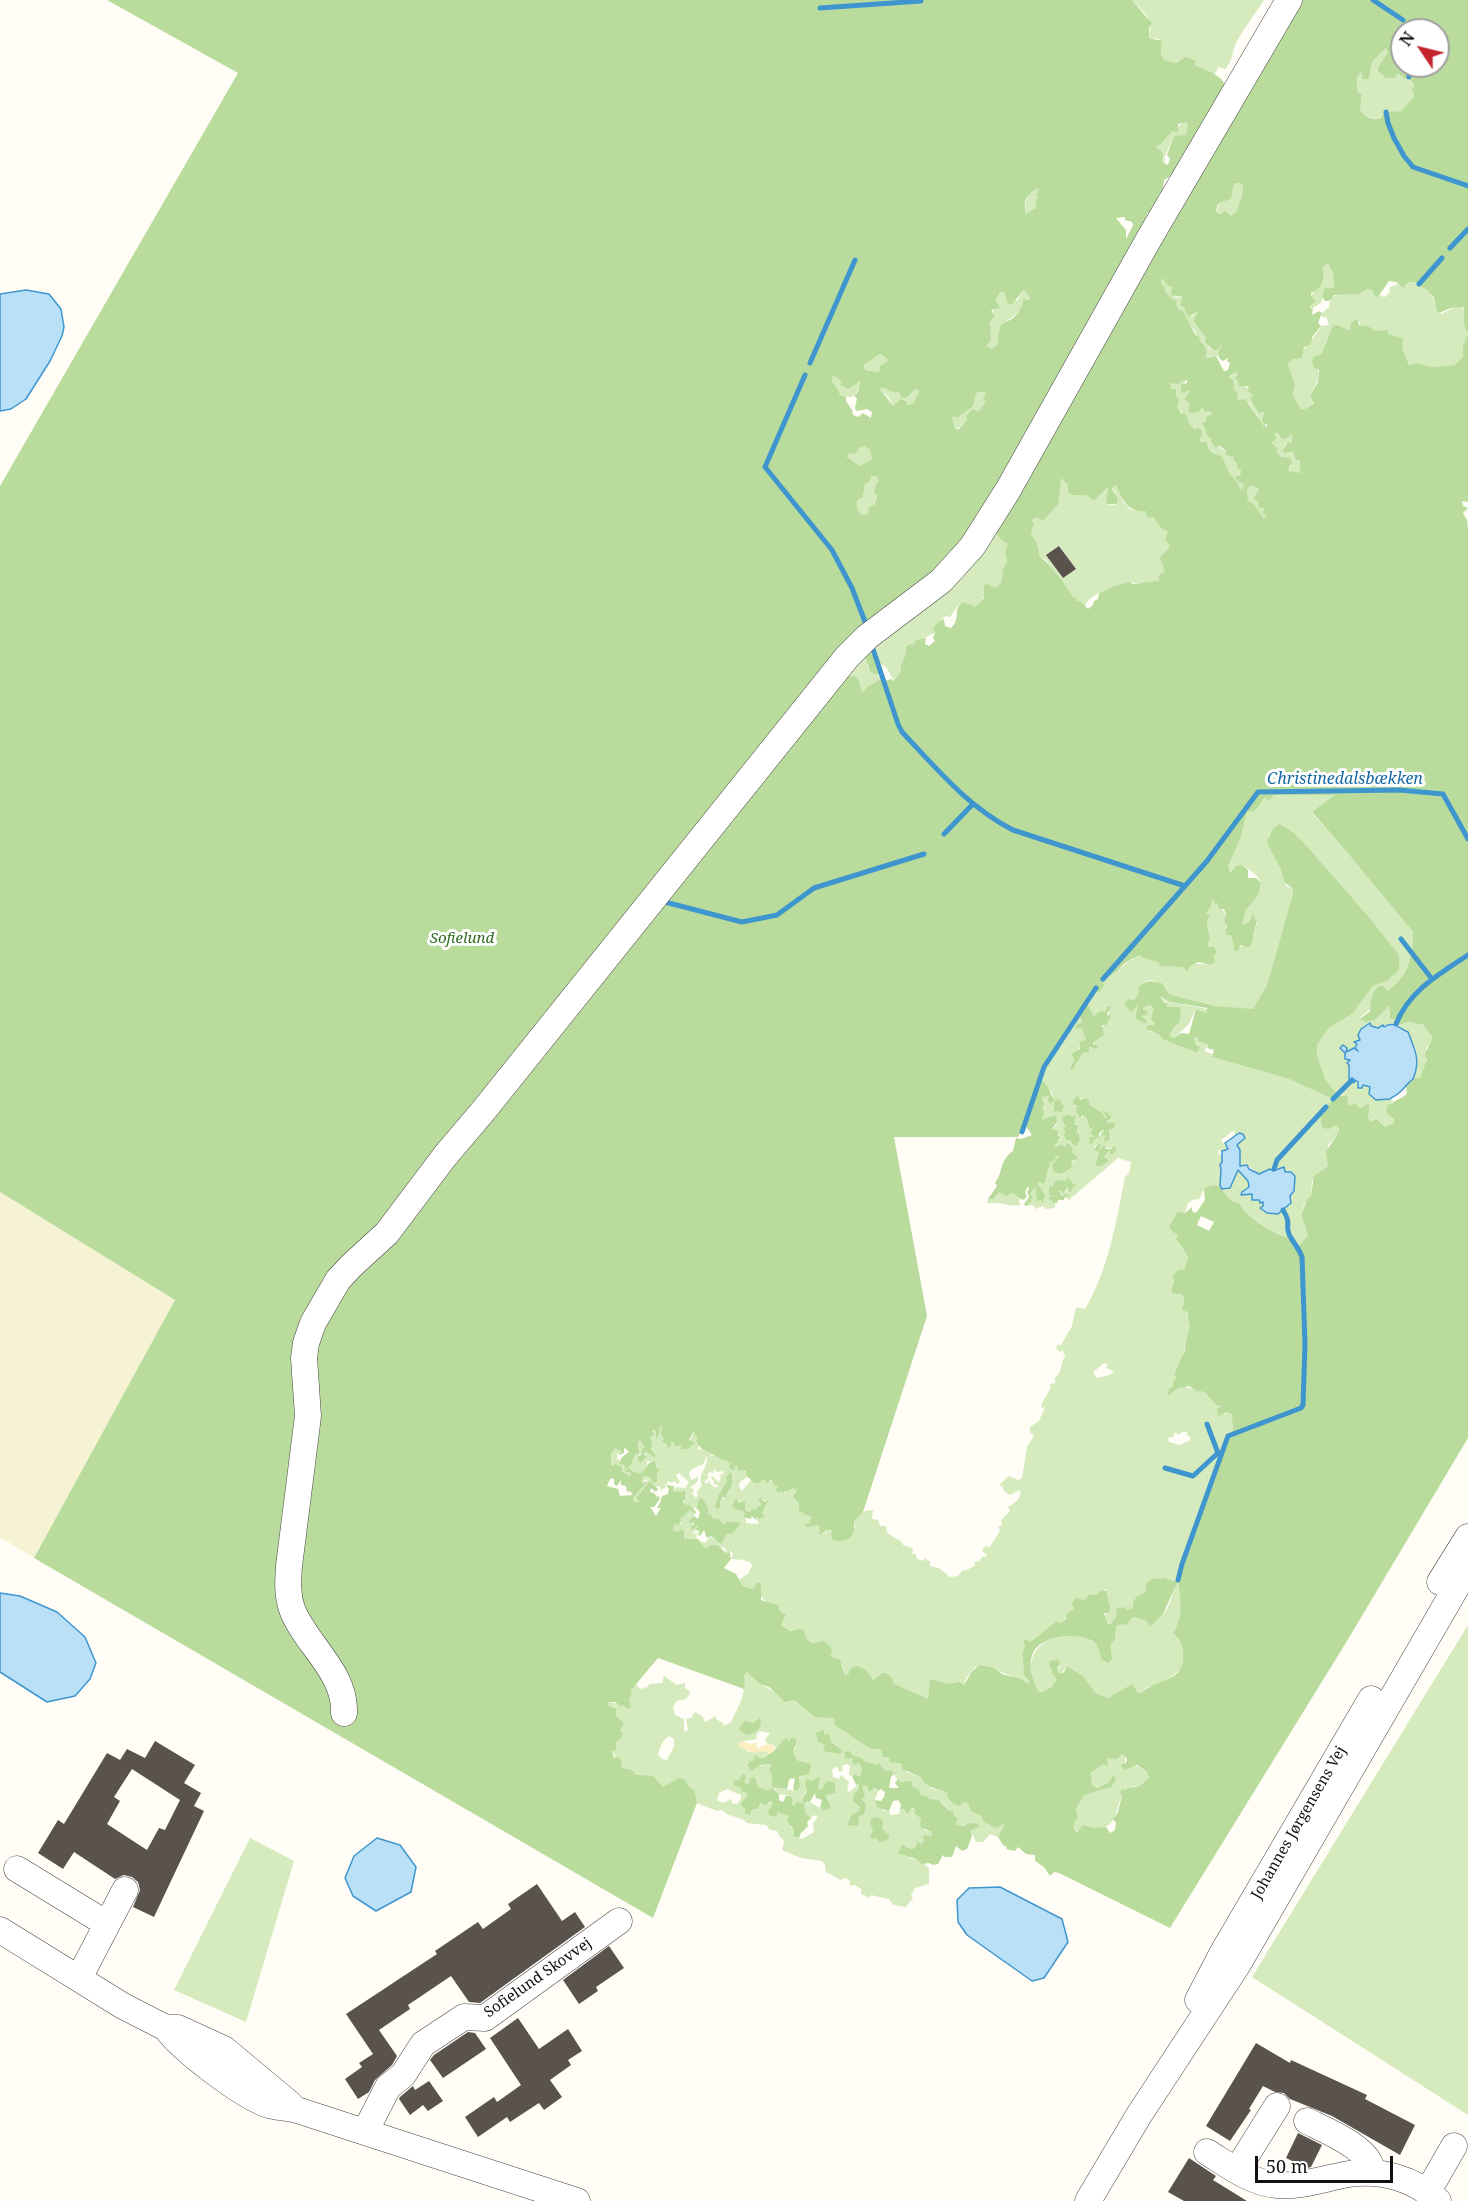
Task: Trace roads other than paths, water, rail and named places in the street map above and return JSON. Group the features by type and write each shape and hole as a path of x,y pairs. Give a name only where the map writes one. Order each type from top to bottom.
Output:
{"street":[{"path":"344,1713 340,1690 294,1615 288,1590 308,1416 304,1358 313,1323 324,1302 338,1280 387,1233 400,1217 445,1156 847,657 867,637 930,591 966,555 1008,490 1155,229 1289,0"},
{"name":"Johannes Jørgensens Vej","path":"1139,2115 1220,1958 1468,1536"},
{"name":"Johannes Jørgensens Vej","path":"1088,2201 1139,2115 1238,1964 1468,1567"},
{"path":"17,1869 107,1924"},
{"path":"78,1978 125,1890"},
{"name":"Sofielund Skovvej","path":"365,2132 388,2087 403,2075 423,2044 464,2016 485,2018 619,1921"},
{"path":"0,1930 123,2006 166,2028 173,2039 236,2087 268,2104 297,2110 577,2201"},
{"path":"1237,2170 1277,2106"},
{"path":"1307,2121 1356,2147 1370,2163 1371,2173"},
{"path":"1207,2152 1252,2179 1275,2185 1298,2185 1350,2174 1371,2173 1396,2176 1416,2185 1433,2197 1454,2146"}],"water":[{"path":"26,290 49,294 61,309 64,327 50,361 26,399 11,409 0,411 0,294"},
{"path":"1370,1023 1371,1026 1378,1028 1390,1024 1408,1032 1415,1050 1417,1066 1413,1079 1390,1099 1376,1100 1369,1094 1370,1087 1363,1085 1362,1088 1358,1088 1358,1082 1355,1080 1354,1083 1352,1079 1349,1079 1347,1063 1350,1060 1345,1059 1345,1053 1340,1048 1343,1045 1347,1048 1346,1052 1354,1048 1358,1051 1355,1048 1357,1044 1354,1042 1360,1040 1358,1035 1361,1029"},
{"path":"1239,1133 1245,1138 1237,1145 1240,1150 1240,1166 1247,1165 1249,1169 1259,1174 1270,1169 1273,1171 1284,1167 1285,1172 1291,1172 1295,1176 1294,1191 1290,1196 1291,1203 1278,1214 1267,1213 1260,1208 1263,1202 1252,1200 1252,1194 1241,1195 1249,1187 1248,1181 1238,1170 1230,1188 1222,1189 1220,1186 1222,1151 1228,1149 1225,1143"},
{"path":"0,1593 20,1596 57,1612 85,1637 96,1663 90,1679 75,1696 47,1702 0,1672"},
{"path":"377,1838 400,1845 416,1867 411,1892 376,1911 353,1896 345,1878 354,1856"},
{"path":"1000,1887 1062,1919 1068,1942 1044,1978 1032,1981 967,1935 958,1922 957,1900 969,1888"}],"waterway":[{"path":"1373,0 1400,18"},
{"path":"820,8 921,1"},
{"path":"1386,112 1394,138 1413,167 1468,186"},
{"path":"1450,248 1468,229"},
{"path":"1419,284 1442,258"},
{"path":"810,363 855,260"},
{"path":"805,375 765,467 832,550 852,588 867,627"},
{"path":"872,646 902,732 967,799 1013,830 1185,886"},
{"name":"Christinedalsbækken","path":"1103,979 1207,861 1258,792 1399,790 1443,794 1468,839"},
{"path":"944,834 973,804"},
{"path":"665,902 742,922 777,915 814,888 924,854"},
{"path":"1401,939 1432,979"},
{"path":"1396,1024 1409,1002 1426,984 1468,955"},
{"name":"Christinedalsbækken","path":"1022,1132 1044,1067 1096,988"},
{"path":"1333,1099 1352,1080"},
{"path":"1274,1169 1277,1160 1326,1107"},
{"path":"1178,1580 1228,1436 1301,1408 1303,1405 1305,1344 1302,1257 1289,1234 1288,1221 1283,1210"},
{"path":"1207,1424 1218,1453 1221,1454"},
{"path":"1165,1468 1193,1476 1218,1453"}],"park label":[{"name":"Sofielund","path":"462,939"}]}
